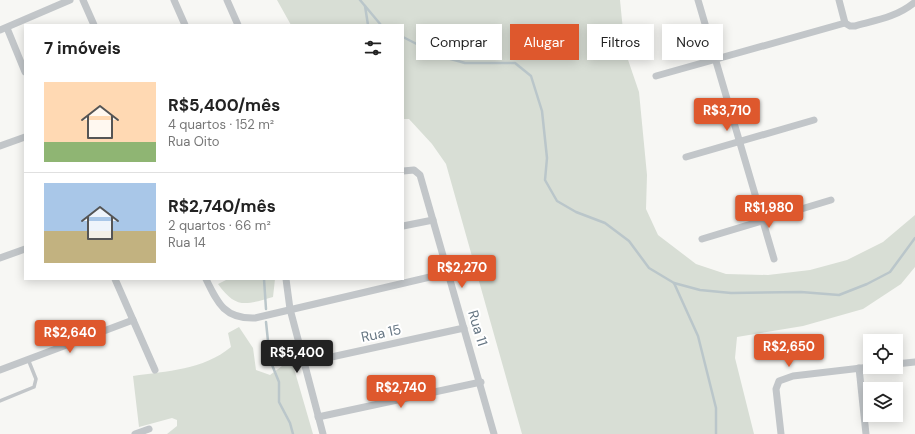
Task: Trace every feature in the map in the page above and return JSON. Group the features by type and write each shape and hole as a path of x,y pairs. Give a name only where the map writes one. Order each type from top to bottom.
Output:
{"street":[{"path":"24,70 4,29 70,0"},
{"path":"83,0 94,24"},
{"path":"174,0 185,24"},
{"path":"227,0 238,24"},
{"path":"698,0 705,24"},
{"path":"839,0 845,23 850,26 892,17 915,2"},
{"path":"723,57 845,23"},
{"path":"656,76 712,60"},
{"path":"716,60 774,259"},
{"path":"686,157 814,120"},
{"path":"0,146 24,137"},
{"name":"Rua 11","path":"406,170 418,171 420,174 447,273 481,382 494,434"},
{"path":"702,239 831,200"},
{"path":"404,226 433,220"},
{"path":"0,258 24,249"},
{"path":"206,280 214,298 230,314 242,318 256,318 447,273"},
{"path":"115,280 155,370"},
{"path":"286,280 290,309 323,434"},
{"path":"0,370 133,320"},
{"name":"Rua 15","path":"304,363 464,328"},
{"path":"903,363 915,362"},
{"path":"859,368 866,434"},
{"path":"781,434 776,389 779,380 793,376 863,368"},
{"path":"318,417 481,382"},
{"path":"135,434 149,429"}],"lane":[{"path":"0,401 31,389 35,385 36,380 28,360"}],"shaded area":[{"path":"277,0 620,0 622,24 587,24 587,60 628,60 639,92 647,175 646,209 658,235 696,264 726,274 768,275 810,270 847,260 883,242 915,215 915,267 901,284 863,309 803,326 737,337 735,358 754,434 522,434 446,164 432,144 409,119 404,119 404,24 290,24"},
{"path":"226,280 275,280 273,297 248,303 242,303 230,298 218,284"},
{"path":"239,327 253,348 256,370 270,375 282,366 279,352 286,341 313,434 167,434 177,426 177,420 172,418 139,427 133,376 172,371 209,361 231,347 228,333"}],"waterway":[{"path":"360,0 380,24"},
{"path":"365,6 368,24"},
{"path":"404,38 440,56 465,63 515,63 531,76 542,111 547,158 545,180 557,201 576,212 605,223 629,241 649,268 674,283 698,336 716,408 716,434"},
{"path":"674,283 700,290 731,293 801,292 839,295 867,284 890,272 915,238"},
{"path":"264,280 266,309"},
{"path":"266,322 270,360 279,382 279,402 290,423 293,434"}]}
